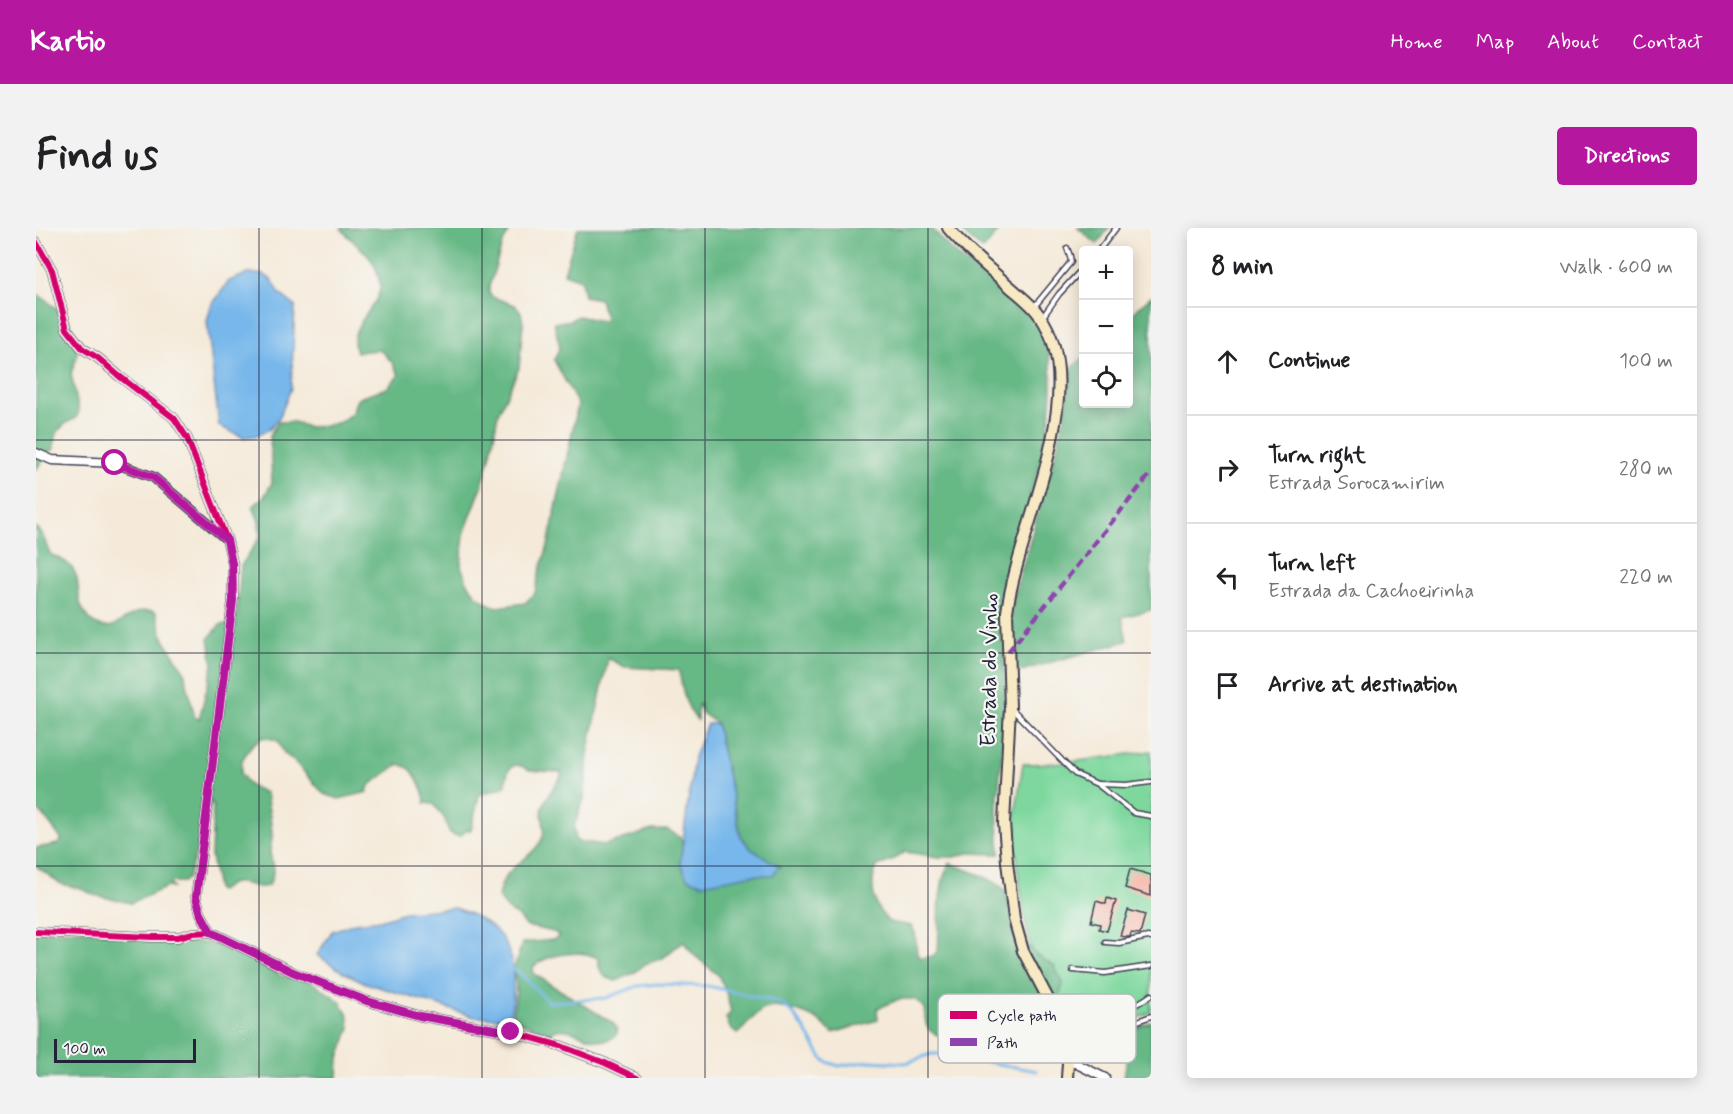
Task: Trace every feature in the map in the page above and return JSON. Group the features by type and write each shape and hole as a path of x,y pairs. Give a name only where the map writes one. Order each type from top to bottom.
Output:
{"main road":[{"name":"Estrada do Vinho","path":"948,228 983,263 1034,307 1054,342 1059,368 1057,414 1051,448 1009,596 1007,612 1010,707 1004,831 1014,919 1020,943 1045,994"},
{"name":"Estrada do Vinho","path":"1066,1078 1068,1063"}],"street":[{"path":"36,242 52,270 67,329 82,348 174,418 187,438 227,540 232,565 233,600 196,897 201,914 211,932"},
{"path":"36,453 52,460 115,463 153,477 227,540"},
{"path":"36,932 152,937 178,937 211,932 293,972 367,1001 420,1016 511,1032 561,1046 633,1077"},
{"path":"1075,1063 1105,1078"}],"lane":[{"path":"1102,246 1116,228"},
{"path":"1034,307 1071,262 1067,248"},
{"path":"1042,318 1079,272"},
{"path":"1010,707 1075,774 1096,784 1134,813 1151,816"},
{"path":"1096,784 1151,782"},
{"path":"1105,942 1119,943 1151,938"},
{"path":"1073,970 1105,973 1151,966"},
{"path":"1136,1003 1151,995"},
{"path":"1136,1021 1151,1016"}],"green space":[{"path":"341,228 511,228 502,245 489,293 492,297 515,305 521,312 523,323 519,368 498,414 490,458 464,534 461,566 467,582 476,595 497,607 525,603 535,593 548,546 578,405 554,360 560,347 554,323 571,320 578,316 602,321 605,319 600,299 584,296 581,279 564,273 578,228 932,228 957,255 1026,308 1040,329 1049,352 1052,378 1051,405 1041,458 1004,590 1002,612 1006,707 997,808 1000,854 968,853 955,857 939,857 905,852 878,865 875,870 873,888 879,910 889,922 911,926 915,933 917,954 921,958 933,956 938,951 942,882 950,863 998,884 1005,890 1013,917 1024,941 1036,955 1054,966 1063,983 1060,994 938,994 938,1035 930,1031 926,1024 924,1008 915,999 899,999 877,1009 878,1020 833,1033 819,1021 806,1015 782,1008 767,1008 758,1013 737,1034 730,1028 726,1018 731,1012 726,992 718,975 694,955 683,941 663,958 645,964 634,973 616,981 605,977 599,967 599,959 584,954 555,956 533,967 534,974 613,1023 617,1034 609,1039 593,1039 559,1029 551,1032 552,1035 521,1023 511,1018 516,989 513,972 522,943 553,940 559,936 554,932 526,926 519,917 508,910 498,897 509,872 539,844 544,828 542,813 544,804 561,777 561,772 534,771 517,765 513,766 507,774 506,786 479,795 471,830 467,830 460,836 449,832 445,819 434,804 425,803 419,782 408,768 399,764 370,785 368,792 339,799 324,794 284,753 277,740 263,737 251,746 242,760 241,774 250,786 266,793 272,837 270,852 273,872 269,885 260,887 234,883 220,891 217,890 211,856 213,806 211,802 188,878 183,882 172,882 170,884 173,888 167,887 131,903 94,895 82,889 61,884 36,866 36,848 58,844 62,840 36,809 36,527 42,534 50,554 67,563 75,573 82,608 93,623 103,627 110,626 138,612 156,612 164,640 184,671 195,718 199,719 213,665 209,638 220,625 234,623 241,566 260,537 259,521 253,507 265,495 272,483 270,435 278,422 294,422 308,427 340,422 352,413 357,399 387,388 399,375 392,362 380,350 356,352 355,333 376,301 380,284 372,260","holes":["608,658 625,667 679,670 685,697 693,715 697,720 699,704 702,713 716,723 741,837 751,849 779,867 687,850 680,837 668,830 652,830 605,845 576,841 574,826 584,799 590,744"]},
{"path":"959,228 1001,228 983,250"},
{"path":"1078,228 1109,228 1097,244"},
{"path":"36,293 69,320 79,347 71,374 79,412 76,418 59,430 54,449 36,469"},
{"path":"1151,296 1151,610 1122,617 1127,641 1013,673 1011,613 1014,596 1065,417 1071,369 1079,362 1079,408 1133,408 1133,313"},
{"path":"1151,751 1151,1012 1136,1019 1136,994 1057,994 1034,955 1028,937 1017,866 1015,816 1023,764 1064,763"},
{"path":"85,930 216,944 245,951 281,976 310,981 340,1001 348,1014 350,1028 339,1058 338,1078 36,1078 36,931"},
{"path":"1151,1021 1151,1078 1124,1078 1126,1063 1136,1063 1136,1028"}],"water":[{"path":"249,273 264,275 272,280 280,294 295,306 291,388 280,416 270,429 256,436 243,437 219,426 207,321 211,306 229,281"},
{"path":"716,723 741,837 751,849 779,866 773,875 750,875 703,884 687,878 680,863 694,757 707,724"},
{"path":"455,908 490,926 505,943 510,954 513,981 512,1004 508,1018 475,1017 366,983 343,972 317,955 332,931 355,923 380,920 405,912"}],"building":[{"path":"1130,869 1151,875 1151,896 1125,888"},
{"path":"1107,898 1116,901 1107,931 1099,929 1100,924 1091,922 1096,901 1106,904"},
{"path":"1128,910 1145,915 1140,934 1131,933 1130,937 1120,936"}],"waterway":[{"path":"510,968 519,972 549,1002 606,998 638,986 657,984 708,986 778,1002 791,1011 822,1058 839,1066 870,1061 906,1063 931,1054 938,1054"},
{"path":"994,1063 1037,1071"}],"marked path":[{"path":"1008,652 1151,473"}],"cycle path":[{"path":"36,242 52,270 67,329 82,348 174,418 187,438 227,540 233,565 233,600 196,897 201,914 211,932"},
{"path":"36,932 152,937 178,937 211,932 293,972 367,1001 420,1016 511,1032 561,1046 637,1078"}],"route":[{"path":"115,463 153,477 227,540 232,565 233,600 196,897 201,914 211,932 293,972 367,1001 420,1016 511,1032"}]}
